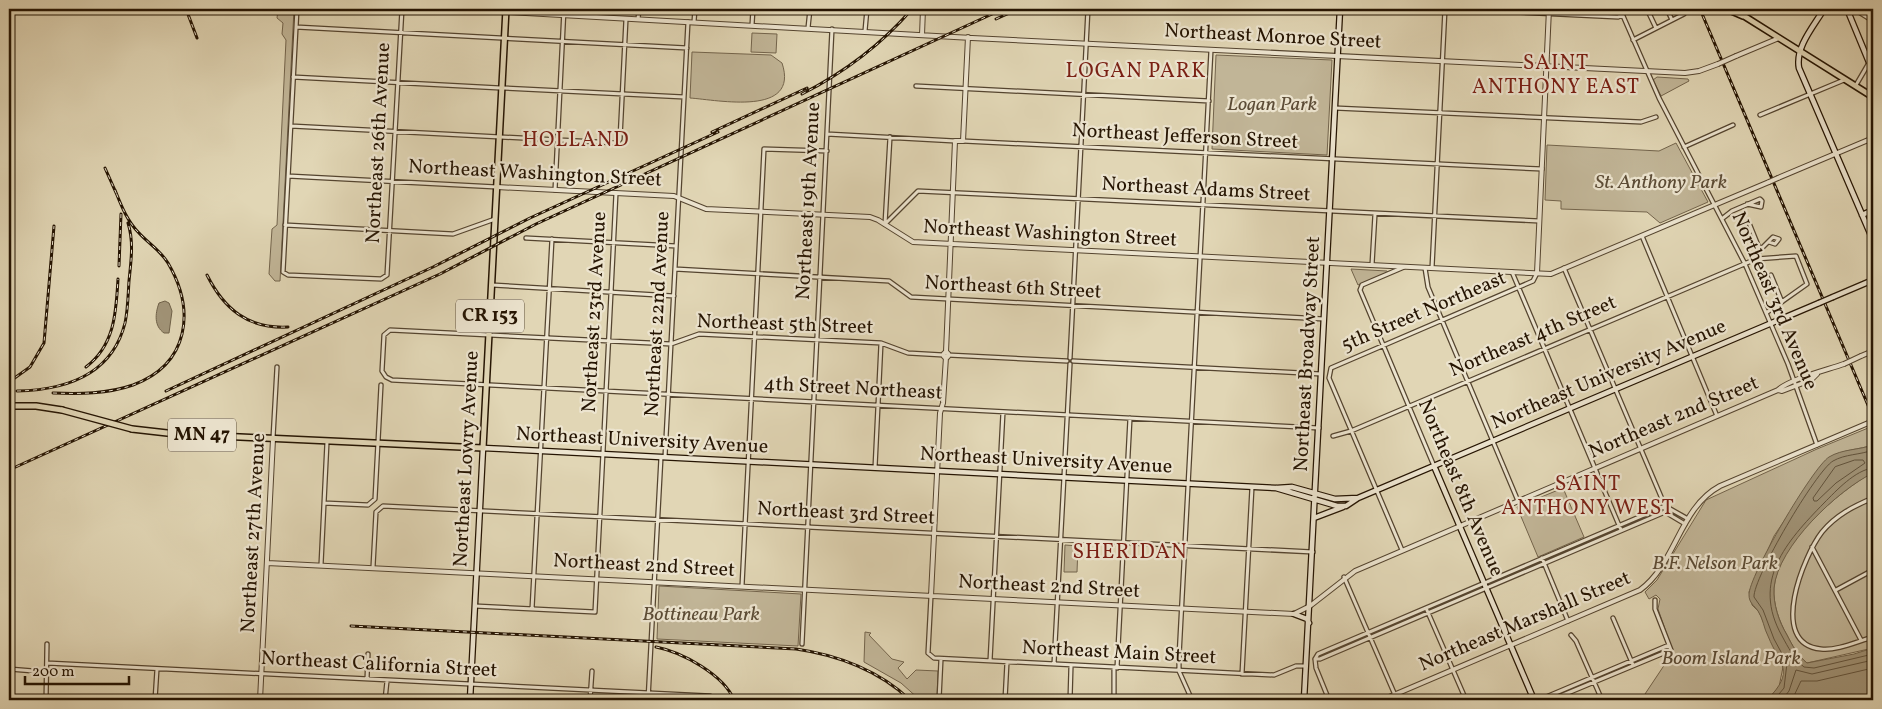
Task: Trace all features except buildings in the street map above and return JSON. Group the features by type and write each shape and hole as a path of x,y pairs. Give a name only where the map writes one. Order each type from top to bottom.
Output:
{"main road":[{"name":"Northeast Broadway Street","path":"1304,700 1340,9"},
{"path":"1727,9 1744,16 1873,97"},
{"path":"1737,9 1744,16"},
{"path":"1824,9 1800,51 1798,58 1799,68 1873,240"},
{"name":"Northeast Lowry Avenue","path":"470,700 506,10"},
{"path":"1848,11 1873,72"},
{"path":"1862,214 1873,210"},
{"name":"Northeast University Avenue","path":"1276,488 1337,506 1346,506 1376,490 1873,280"},
{"name":"Northeast University Avenue","path":"9,406 36,406 62,410 132,428 176,434 1252,487 1292,487 1334,499 1358,498"},
{"name":"Northeast 8th Avenue","path":"1434,466 1534,700"},
{"path":"1314,518 1346,506"},
{"path":"1294,614 1309,622"}],"street":[{"path":"297,9 285,225 457,234 495,219"},
{"name":"Northeast 26th Avenue","path":"285,225 284,273 386,278 402,9"},
{"name":"Northeast Monroe Street","path":"440,9 506,10 626,19 968,38 1685,72 1699,71 1779,38"},
{"path":"555,190 564,9"},
{"path":"638,19 639,9"},
{"path":"694,22 695,9"},
{"path":"752,25 753,9"},
{"path":"808,28 810,9"},
{"path":"865,31 867,9"},
{"path":"922,35 923,9"},
{"path":"1054,664 1088,9"},
{"path":"1432,268 1445,9"},
{"path":"1453,9 1623,15"},
{"name":"Northeast 3rd Avenue","path":"1620,9 1646,71 1745,264 1771,323 1817,445"},
{"path":"1647,9 1656,28"},
{"path":"1667,9 1672,20"},
{"path":"1744,16 1748,9"},
{"path":"1537,273 1549,11"},
{"path":"1848,11 1857,11 1873,21"},
{"path":"1633,40 1684,14"},
{"path":"290,126 556,141 618,142 626,19"},
{"name":"Northeast 22nd Avenue","path":"648,700 658,520 676,269 688,22"},
{"path":"296,28 687,48"},
{"name":"Northeast 19th Avenue","path":"802,644 832,29"},
{"path":"963,141 968,38"},
{"path":"1192,700 1179,671 1211,49"},
{"path":"1855,86 1873,56"},
{"path":"293,76 684,97"},
{"path":"1760,116 1844,79"},
{"path":"916,86 1209,101"},
{"path":"1335,108 1641,122 1656,117"},
{"path":"1684,147 1733,126"},
{"name":"Northeast Jefferson Street","path":"827,134 1542,169"},
{"path":"885,224 890,137"},
{"path":"1665,512 1665,506 1564,268 1873,138"},
{"path":"931,596 937,471 946,355 955,141"},
{"path":"742,586 764,149 827,151"},
{"name":"Northeast Washington Street","path":"288,176 674,196 702,208 870,217 913,242 1551,274 1564,268"},
{"name":"Northeast Adams Street","path":"885,224 914,192 954,192 1539,222"},
{"name":"Northeast 23rd Avenue","path":"532,609 595,612 616,194"},
{"path":"1723,218 1732,211 1747,204"},
{"path":"1372,265 1375,214"},
{"path":"1749,224 1760,250"},
{"path":"1642,236 1717,416"},
{"path":"526,238 676,246"},
{"path":"475,606 532,609 552,239"},
{"path":"1766,313 1807,284 1796,256 1756,259 1760,250 1769,242"},
{"name":"Northeast 4th Street","path":"1333,436 1351,431 1756,259"},
{"name":"Northeast 8th Avenue","path":"1404,267 1360,287 1434,466"},
{"path":"1425,268 1428,287 1518,501"},
{"name":"Northeast 6th Street","path":"676,269 889,281 911,297 1324,319"},
{"path":"1512,272 1621,530"},
{"name":"5th Street Northeast","path":"1351,431 1329,378 1331,368 1533,282 1537,273"},
{"path":"1771,275 1782,302"},
{"path":"492,285 674,296"},
{"name":"Northeast 5th Street","path":"386,377 382,371 384,340 387,331 488,334 671,344 697,334 755,336 881,342 906,352 946,355 1322,374"},
{"path":"875,468 881,342"},
{"name":"Northeast 2nd Street","path":"267,563 1294,614 1310,606 1344,577 1402,550 1778,390 1844,364 1873,350"},
{"name":"Northeast 27th Avenue","path":"260,700 278,367"},
{"name":"4th Street Northeast","path":"386,377 392,380 1318,428"},
{"path":"324,503 368,505 373,502 376,495 381,385"},
{"path":"990,661 1003,412"},
{"path":"1114,700 1130,418"},
{"path":"1817,445 1871,422"},
{"path":"1351,431 1402,550"},
{"path":"321,565 327,442"},
{"name":"Northeast Marshall Street","path":"1382,700 1632,594 1647,585 1699,501 1720,486 1817,445"},
{"path":"1242,674 1252,487"},
{"path":"1873,498 1854,506 1838,517 1823,531 1812,547 1802,566 1795,593 1792,616 1798,633 1806,643 1819,649 1873,636"},
{"path":"1665,506 1687,522"},
{"path":"1315,660 1428,613 1542,558 1665,506"},
{"name":"Northeast 3rd Street","path":"373,567 376,512 379,507 479,510 1312,552"},
{"path":"1329,700 1316,668 1315,660 1318,654 1426,608 1544,563 1665,512 1687,522"},
{"path":"1812,547 1861,640"},
{"path":"1542,558 1568,621"},
{"path":"1836,590 1873,570"},
{"path":"1344,577 1395,695"},
{"name":"Northeast Main Street","path":"931,596 929,656 941,659 1274,675 1296,666 1306,666"},
{"path":"1552,700 1671,650 1655,609 1655,600"},
{"path":"1426,608 1466,700"},
{"path":"1613,618 1633,665"},
{"path":"1571,635 1602,700"},
{"path":"46,700 47,644"},
{"path":"1539,700 1669,645"},
{"path":"367,679 368,654"},
{"path":"939,700 941,659"},
{"path":"1005,700 1007,662"},
{"name":"Northeast California Street","path":"47,663 710,696"},
{"path":"1070,700 1071,666"},
{"path":"9,669 46,672"},
{"path":"155,700 157,669"},
{"path":"590,700 592,671"},
{"path":"385,700 386,680"}],"green space":[{"path":"278,9 294,9 280,281 275,281 269,274 272,229 277,225 286,40 282,34 283,23 277,18"},
{"path":"752,33 777,34 776,53 751,52"},
{"path":"692,52 771,55 782,63 784,80 779,92 768,98 753,101 736,102 690,98"},
{"name":"Logan Park","path":"1216,55 1332,60 1327,155 1212,149"},
{"path":"1657,77 1688,79 1689,81 1661,96 1653,80"},
{"name":"St. Anthony Park","path":"1676,143 1708,202 1660,223 1647,212 1561,209 1561,201 1545,200 1547,145 1659,151"},
{"path":"1351,269 1387,271 1388,272 1358,285"},
{"name":"B.F. Nelson Park","path":"1873,426 1873,445 1838,453 1826,460 1821,466 1774,536 1749,592 1752,605 1759,612 1783,667 1779,687 1767,700 1641,700 1673,652 1658,609 1660,599 1656,595 1649,599 1645,592 1657,580 1706,500 1817,449"},
{"path":"1873,472 1873,648 1807,663 1793,646 1777,612 1774,588 1778,571 1797,537 1812,521 1843,492"},
{"path":"1563,488 1584,537 1538,557 1517,507"},
{"path":"1065,545 1078,546 1077,572 1064,572"},
{"name":"Bottineau Park","path":"659,586 801,594 798,646 657,639"},
{"path":"865,632 871,633 869,635 892,659 904,662 898,668 907,679 916,670 938,671 937,700 920,700 901,683 864,662"}],"water":[{"path":"165,301 169,303 172,311 169,333 164,333 158,327 156,320 159,303"},
{"path":"1873,445 1873,473 1843,492 1812,521 1798,538 1786,555 1778,572 1774,594 1781,624 1796,650 1807,663 1854,654 1873,648 1873,700 1767,700 1781,682 1783,668 1760,614 1750,600 1751,584 1796,500 1821,465 1834,454"}],"railway":[{"path":"186,9 197,38"},
{"path":"802,94 818,86 862,57 912,9"},
{"path":"9,470 440,274 536,224 1003,9"},
{"path":"996,19 1018,9"},
{"path":"1700,9 1873,417"},
{"path":"712,132 807,88"},
{"path":"166,391 433,267 530,218 718,132"},
{"path":"105,168 117,195"},
{"path":"53,393 103,392 133,385 152,376 166,364 176,350 182,334 184,317 177,281 165,258 131,223 115,190"},
{"path":"119,266 121,214"},
{"path":"17,391 52,387 69,383 84,376 98,367 119,341 127,312 132,252 128,223"},
{"path":"9,382 30,367 44,343 54,226"},
{"path":"207,275 221,298 239,314 261,324 274,327 288,327"},
{"path":"86,367 103,349 108,338 115,316 118,279"},
{"path":"351,626 796,649 827,655 858,666 885,681 910,700"},
{"path":"656,647 678,654 701,666 721,682 734,700"}],"district":[{"name":"LOGAN PARK","path":"1136,71"},
{"name":"SAINT ANTHONY EAST","path":"1556,75"},
{"name":"HOLLAND","path":"576,140"},
{"name":"SAINT ANTHONY WEST","path":"1588,496"},
{"name":"SHERIDAN","path":"1130,552"}],"park label":[{"name":"Boom Island Park","path":"1731,659"}]}
